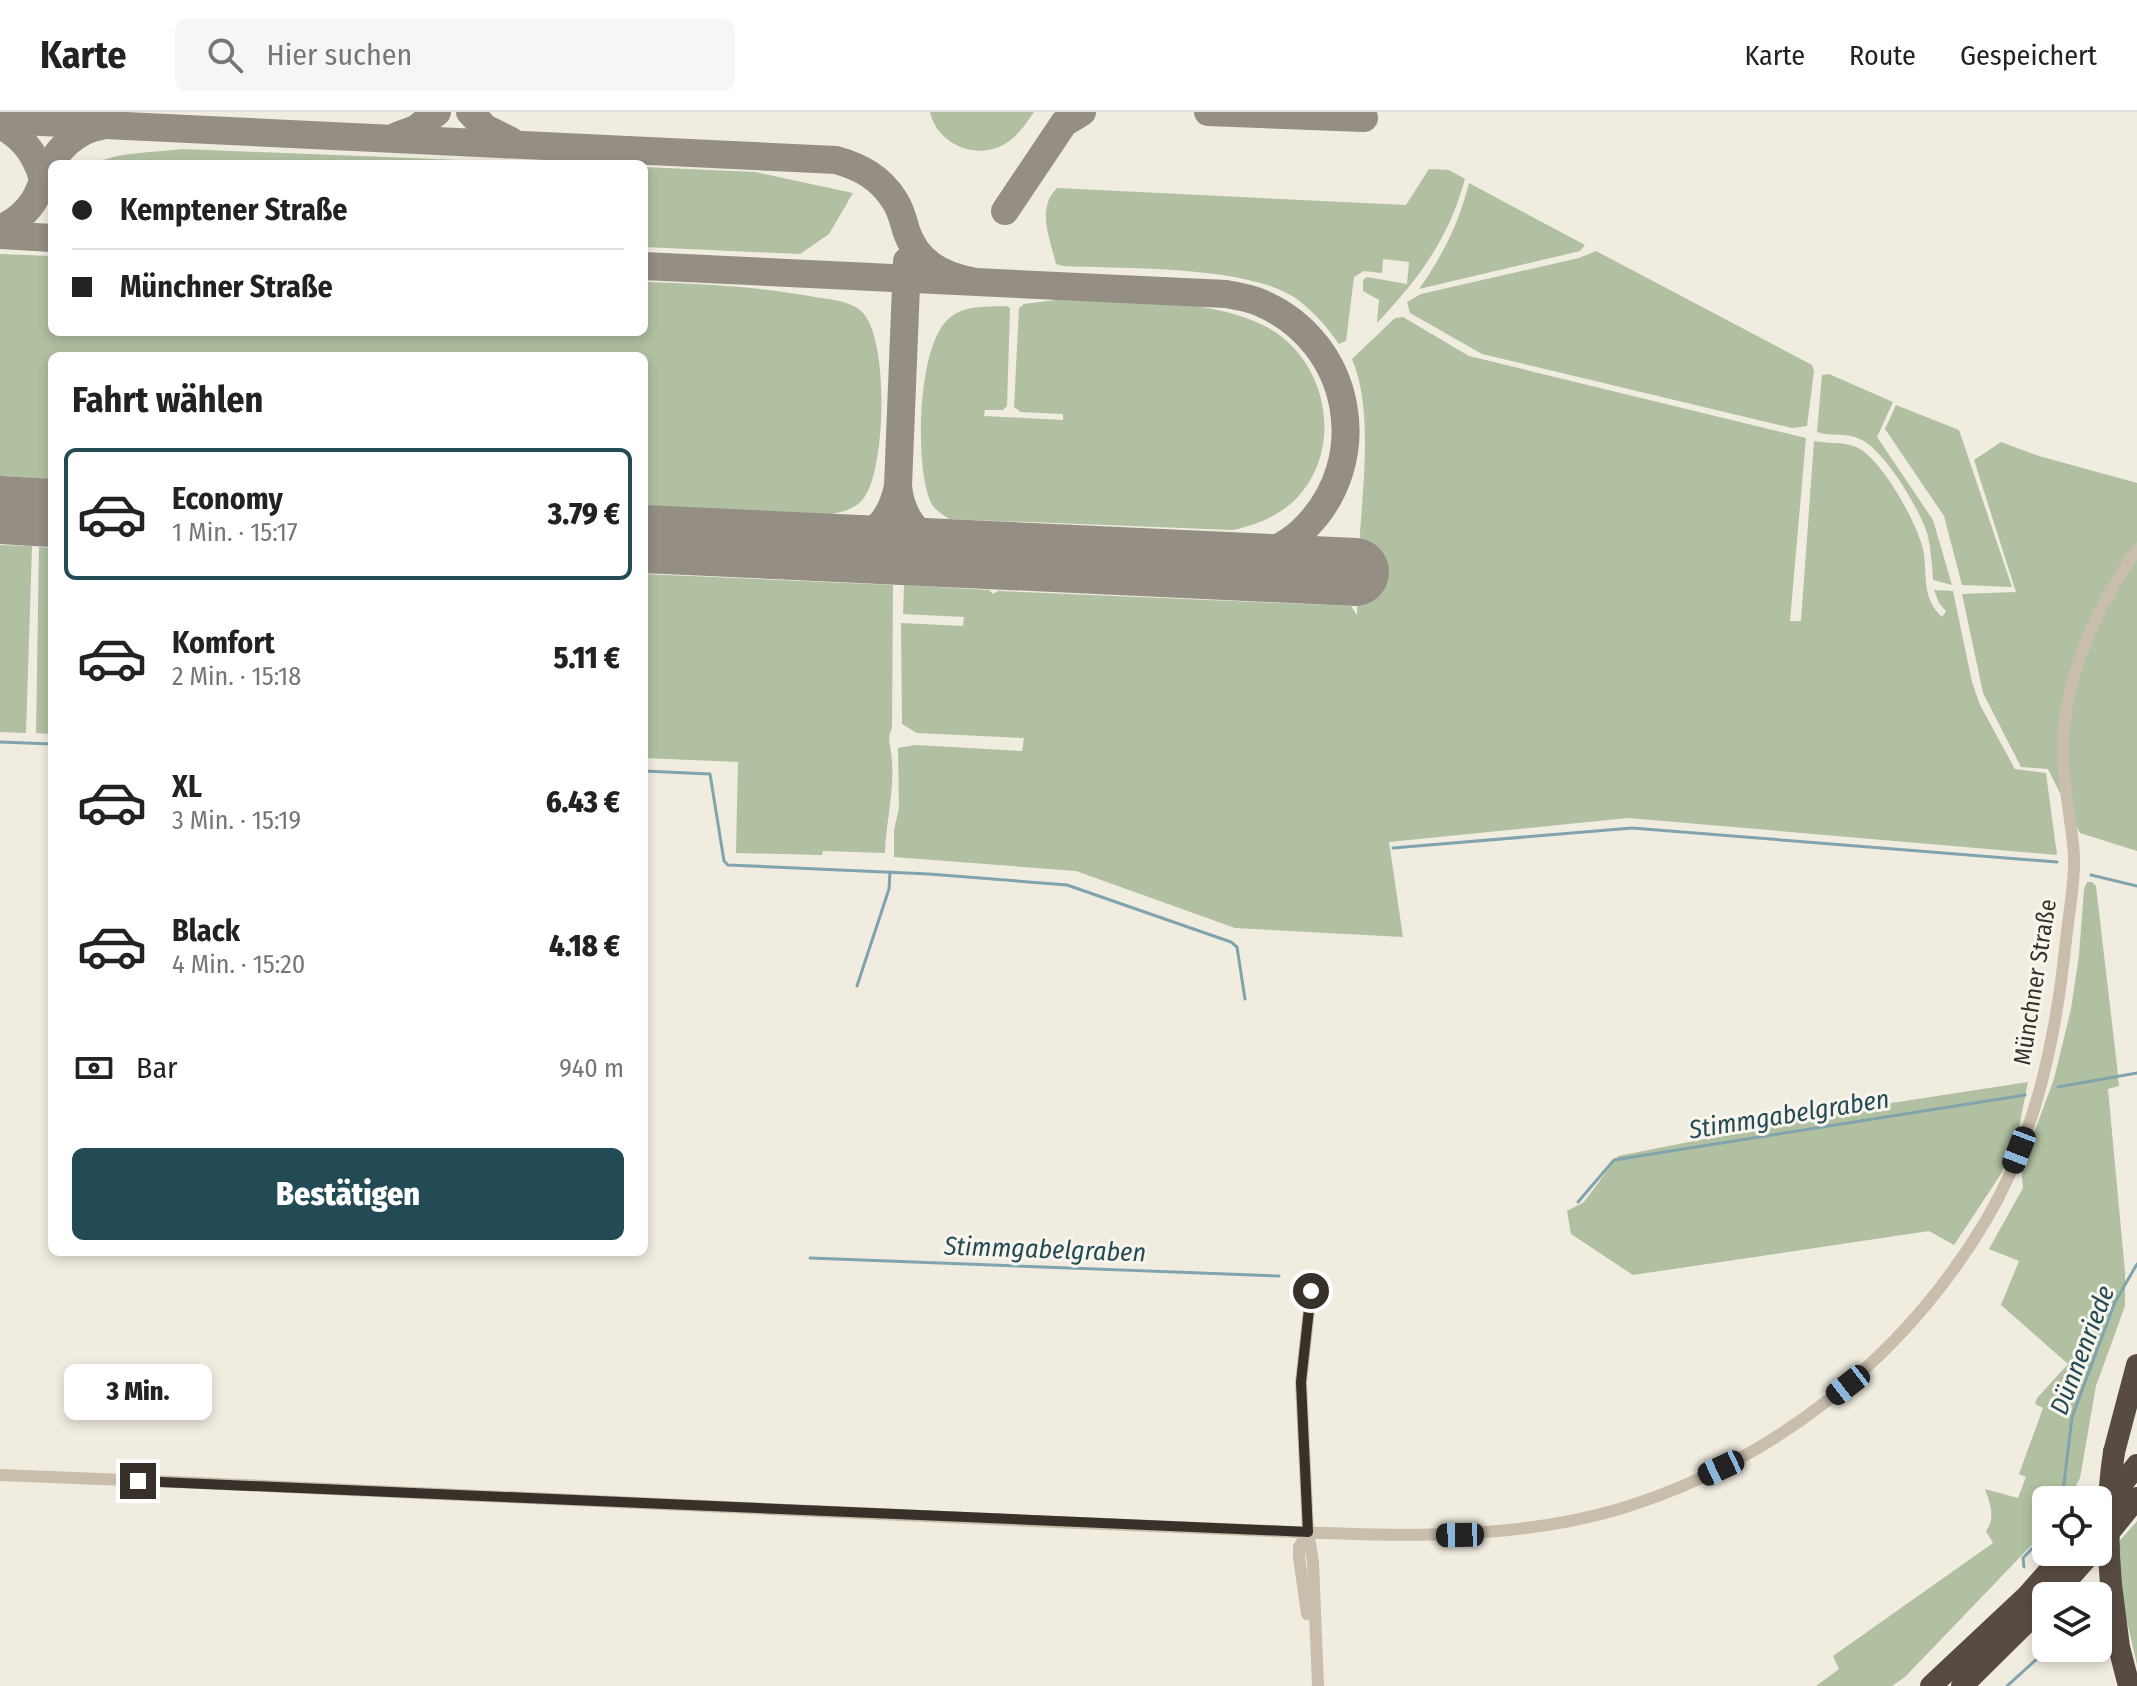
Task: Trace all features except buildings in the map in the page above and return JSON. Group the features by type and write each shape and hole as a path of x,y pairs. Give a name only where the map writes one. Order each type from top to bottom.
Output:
{"highway":[{"path":"2129,1686 2119,1647 2111,1585 2107,1504 2114,1452 2137,1365"},
{"path":"2112,1496 2137,1465"},
{"path":"2112,1528 2137,1498"},
{"path":"1931,1686 2027,1596 2054,1566"},
{"path":"2065,1582 2080,1566"},
{"path":"1962,1686 2032,1617"}],"street":[{"name":"Münchner Straße","path":"0,1475 1434,1535 1508,1531 1585,1518 1655,1497 1721,1468 1796,1425 1848,1385 1919,1314 1959,1262 2000,1194 2026,1132 2041,1085 2058,1009 2073,868 2063,766 2066,704 2092,627 2137,549"},
{"name":"Münchner Straße","path":"2124,573 2137,563"},
{"path":"1311,1291 1301,1382 1308,1532 1313,1562 1317,1686"}],"green space":[{"path":"930,112 1034,112 1010,141 982,151 970,150 949,141 934,123"},
{"path":"182,149 461,160 103,160"},
{"path":"648,167 755,172 853,193 829,234 800,254 648,247"},
{"path":"1429,169 1449,170 1465,179 1441,239 1419,273 1377,323 1379,300 1363,291 1363,280 1367,277 1407,284 1409,262 1383,259 1382,273 1364,271 1354,277 1346,341 1339,344 1320,320 1297,299 1276,288 1249,280 1185,271 1056,264 1046,224 1047,205 1057,188 1406,205"},
{"path":"1469,183 1585,245 1580,251 1419,289 1449,238"},
{"path":"1596,251 1812,365 1814,371 1807,426 1792,428 1482,354 1410,313 1407,302 1421,294 1579,258"},
{"path":"0,254 48,256 48,336 648,336 648,282 751,288 839,301 861,311 870,325 877,347 882,404 871,484 863,499 853,508 831,514 648,506 648,352 48,352 48,479 0,476"},
{"path":"1056,300 1135,301 1218,310 1265,326 1288,342 1306,363 1318,387 1324,413 1324,440 1317,466 1304,489 1278,513 1233,530 949,519 930,502 922,457 922,401 932,349 940,329 952,316 964,310 1010,308 1007,406 1003,410 985,410 984,416 1063,420 1063,414 1021,412 1014,407 1019,308 1024,304"},
{"path":"1403,317 1469,356 1806,438 1790,621 1801,621 1814,441 1851,445 1866,453 1898,494 1915,527 1924,554 1928,595 1942,617 1946,611 1934,590 1953,591 1972,682 1980,705 2015,769 2046,773 2057,855 1628,818 1389,842 1403,937 1235,928 1076,871 894,857 894,830 899,808 898,748 916,745 1022,751 1024,738 917,733 902,724 901,623 963,626 964,617 903,614 904,585 989,590 993,594 998,591 1351,606 1357,615 1357,595 1370,595 1372,550 1359,549 1365,427 1359,380 1352,359 1395,318"},
{"path":"1829,374 1893,402 1877,437 1933,520 1952,585 1933,580 1924,525 1910,497 1880,455 1855,437 1817,432 1822,375"},
{"path":"1896,405 1959,430 2012,587 1962,585 1944,516 1885,429"},
{"path":"2001,442 2039,456 2137,483 2137,851 2080,833 2048,769 2021,767 1983,693 1962,594 2016,592 1974,460"},
{"path":"0,545 32,546 26,733 0,732"},
{"path":"39,547 48,548 48,734 36,733"},
{"path":"648,574 893,585 892,728 889,738 892,777 885,853 736,853 738,762 648,758"},
{"path":"2087,882 2096,886 2119,1086 2108,1089 2125,1272 2125,1306 2096,1386 2080,1478 2076,1486 2032,1486 2032,1545 1905,1677 1892,1686 1816,1686 1839,1669 1833,1656 1993,1543 1986,1531 1991,1516 1985,1489 2018,1498 2026,1477 2019,1474 2043,1408 2035,1404 2037,1398 2068,1364 2001,1305 2019,1261 1989,1249 2023,1188 2021,1168 2054,1079 2071,1009"},
{"path":"2028,1082 2018,1132 2001,1174 1954,1245 1929,1231 1633,1275 1571,1234 1567,1211 1584,1202 1618,1156 1719,1136 1762,1123"},
{"path":"2137,1521 2137,1665 2117,1578 2116,1545"}],"waterway":[{"path":"0,742 48,744"},
{"path":"648,771 710,774 724,861 728,865 929,874 1067,885 1231,942 1237,947 1245,999"},
{"path":"1393,848 1632,828 2057,862"},
{"path":"857,986 889,889 890,872"},
{"path":"2091,875 2137,886"},
{"name":"Stimmgabelgraben","path":"2058,1087 2137,1073"},
{"name":"Stimmgabelgraben","path":"1578,1202 1614,1160 2025,1095"},
{"name":"Stimmgabelgraben","path":"810,1258 1279,1276"},
{"name":"Dünnenriede","path":"2064,1486 2072,1417 2115,1302 2137,1264"},
{"name":"Dünnenriede","path":"2024,1567 2023,1558 2032,1549"},
{"name":"Dünnenriede","path":"2007,1686 2034,1662"}],"taxiway":[{"path":"397,136 416,129 437,112"},
{"path":"470,112 485,128 511,141"},
{"path":"1005,211 1064,123 1082,112"},
{"path":"1208,112 1364,118"},
{"path":"0,120 836,160 862,170 883,186 897,204 910,241 923,258 949,275 971,281"},
{"path":"0,125 18,137 31,152 46,190"},
{"path":"53,160 75,136 101,126"},
{"path":"0,229 30,206 48,170"},
{"path":"0,235 48,238"},
{"path":"898,486 907,261"},
{"path":"648,266 1226,294 1261,303 1292,321 1316,345 1333,374 1343,405 1345,438 1340,471 1326,502 1294,538 1264,554 1220,566"},
{"path":"817,547 847,543 870,533 888,515 898,486 905,512 918,532 938,545 964,554"}],"runway":[{"path":"0,510 48,513"},
{"path":"648,539 1355,572"}],"route":[{"path":"138,1481 1308,1532 1301,1382 1311,1291"}]}
